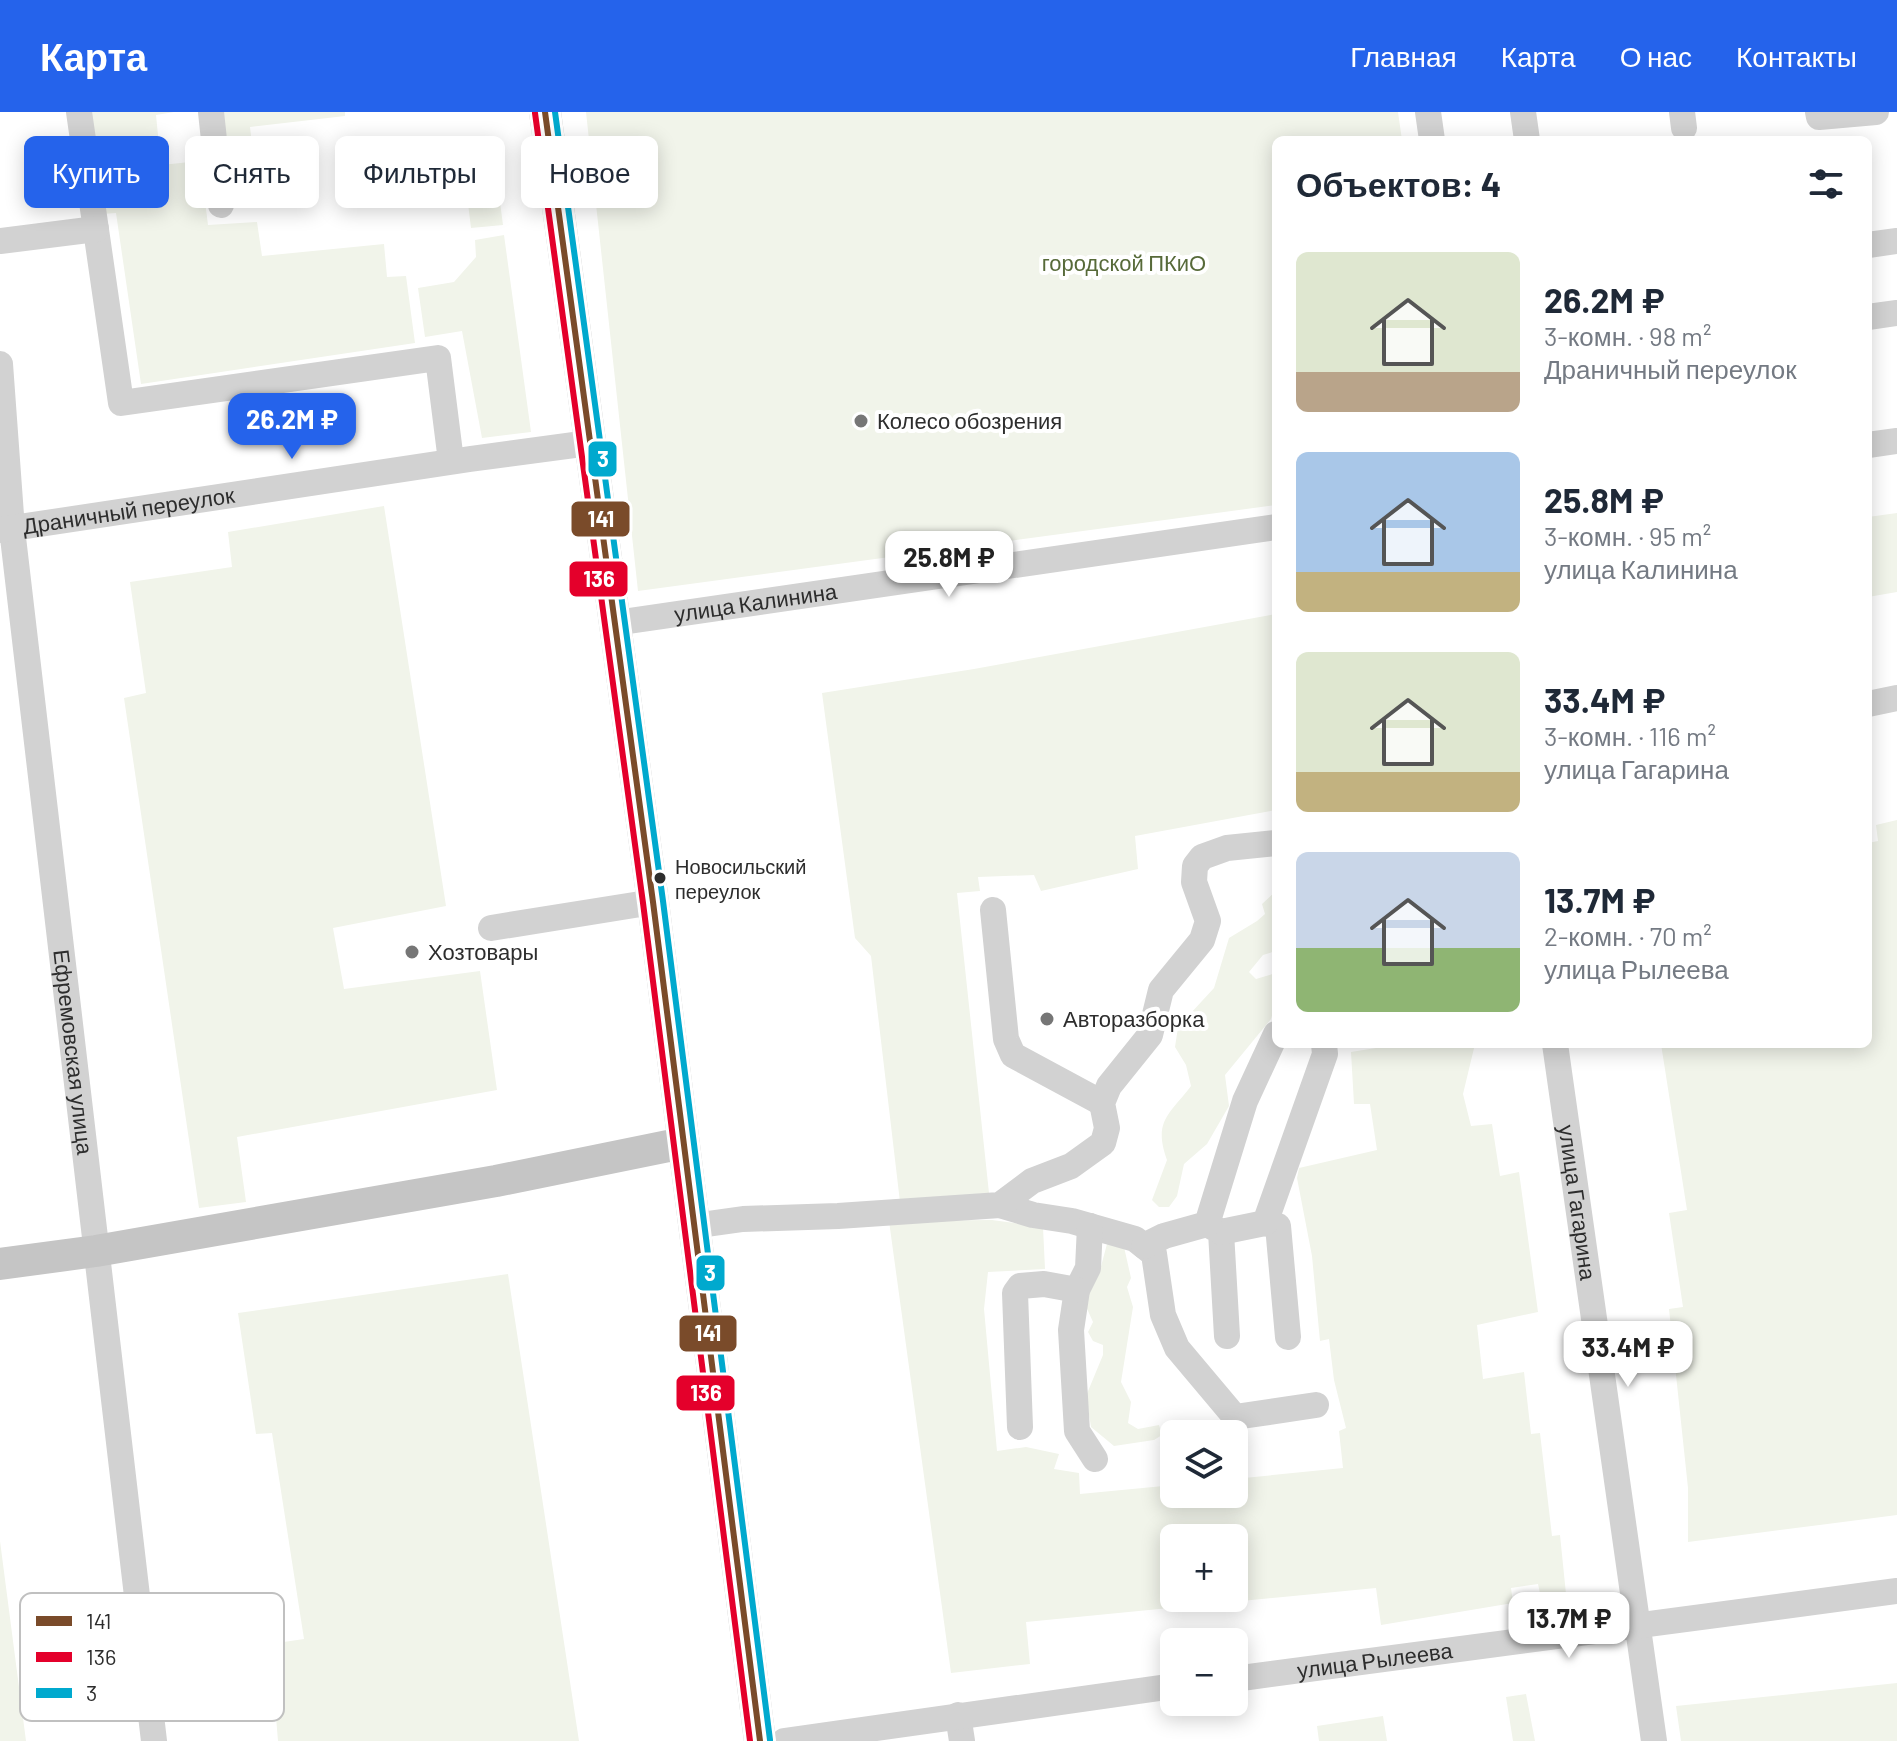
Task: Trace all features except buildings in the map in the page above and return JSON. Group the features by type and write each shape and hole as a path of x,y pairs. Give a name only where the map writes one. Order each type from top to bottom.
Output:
{"main road":[{"path":"545,112 653,902 760,1741"},
{"path":"0,1264 96,1251 496,1181 683,1143"}],"street":[{"path":"79,112 121,403 438,358 451,461"},
{"path":"211,112 214,136"},
{"path":"1428,112 1431,136"},
{"path":"1523,112 1526,136"},
{"path":"1818,112 1819,117 1876,112"},
{"path":"0,241 96,229"},
{"path":"1872,244 1897,241"},
{"path":"1872,316 1897,313"},
{"name":"Ефремовская улица","path":"0,364 6,530 136,1593"},
{"path":"1872,444 1897,441"},
{"name":"Драничный переулок","path":"6,530 451,461 589,443"},
{"name":"улица Калинина","path":"615,623 1272,528"},
{"path":"1872,703 1897,698"},
{"path":"1000,1205 1032,1181 1071,1166 1103,1143 1107,1128 1102,1103 1109,1086 1150,1035 1161,990 1202,940 1208,921 1194,882 1195,866 1202,857 1227,848 1272,843"},
{"path":"491,928 653,902"},
{"path":"993,910 1006,1039 1013,1055 1102,1103"},
{"path":"1227,1336 1214,1228 1245,1101 1272,1043"},
{"path":"1265,1223 1325,1054 1324,1048"},
{"name":"улица Гагарина","path":"1556,1048 1654,1741"},
{"path":"693,1226 743,1219 1000,1205 1090,1226 1135,1239 1154,1254 1163,1315 1177,1348 1235,1417 1316,1405"},
{"path":"1144,1246 1164,1236 1214,1228 1265,1223 1278,1226 1288,1337"},
{"path":"1090,1226 1088,1268 1077,1290 1071,1330 1077,1431 1095,1459"},
{"path":"1020,1427 1015,1293 1020,1286 1044,1284 1077,1290"},
{"name":"улица Рылеева","path":"1248,1677 1897,1591"},
{"path":"784,1741 960,1728 1160,1689"},
{"name":"Ефремовская улица","path":"152,1721 154,1741"}],"green space":[{"path":"86,112 174,112 156,115 158,136 90,136"},
{"path":"218,112 345,112 345,116 250,127 251,136 223,136"},
{"name":"городской ПКиО","path":"586,112 1398,112 1401,136 1272,136 1272,506 638,591 596,208 658,208 658,136 589,136"},
{"path":"185,163 185,208 206,208 208,225 257,222 262,256 384,244 387,277 406,276 415,343 141,384 116,213 101,214 100,208 169,208 169,164"},
{"path":"469,208 501,208 503,225 471,228"},
{"path":"504,235 531,432 482,438 462,331 425,337 418,288 454,282 476,257 475,240"},
{"path":"384,506 446,906 333,928 344,989 480,971 497,1090 237,1137 246,1202 199,1208 124,698 146,693 130,582 232,567 228,532"},
{"path":"1897,513 1897,592 1872,596 1872,516"},
{"path":"1272,615 1272,811 1135,836 1138,869 1041,891 1034,875 978,877 980,891 957,893 989,1193 900,1202 871,956 855,938 822,693 974,669"},
{"path":"1897,820 1897,1515 1688,1542 1688,1488 1669,1309 1683,1307 1669,1213 1687,1210 1662,1048 1872,1048 1872,842 1878,841 1876,825"},
{"path":"1272,895 1272,952 1263,955 1249,972 1256,979 1272,974 1271,1019 1225,1075 1229,1106 1207,1144 1184,1164 1177,1196 1169,1207 1159,1207 1152,1200 1167,1160 1163,1147 1163,1127 1170,1112 1191,1086 1186,1065 1175,1047 1178,1027 1214,988 1229,938 1265,914 1262,904"},
{"path":"1376,1048 1474,1048 1463,1094 1471,1126 1492,1124 1500,1176 1519,1172 1538,1312 1477,1325 1483,1379 1524,1372 1531,1434 1540,1433 1552,1536 1560,1535 1566,1594 1541,1598 1538,1584 1511,1588 1513,1603 1381,1625 1376,1588 1248,1600 1248,1524 1160,1524 1160,1609 1026,1622 1030,1664 951,1673 889,1221 992,1220 1043,1227 1045,1269 988,1272 984,1309 997,1451 1026,1447 1059,1454 1054,1469 1079,1473 1080,1494 1160,1486 1160,1508 1248,1508 1248,1478 1343,1468 1339,1431 1346,1428 1334,1380 1329,1339 1320,1341 1312,1256 1297,1178 1299,1168 1377,1150 1370,1104 1354,1104 1351,1052"},
{"path":"1107,1244 1124,1247 1131,1278 1127,1287 1133,1307 1121,1382 1131,1402 1128,1423 1138,1429 1159,1425 1160,1436 1154,1440 1114,1446 1091,1427 1086,1396 1103,1355 1103,1345 1093,1341 1088,1332 1093,1322 1084,1302 1099,1274"},
{"path":"508,1274 579,1741 278,1741 276,1721 284,1721 284,1642 304,1639 272,1433 256,1434 238,1313"},
{"path":"0,1541 20,1695 20,1721 23,1721 26,1741 0,1741"},
{"path":"1897,1683 1897,1741 1681,1741 1676,1706"},
{"path":"1526,1694 1535,1741 1513,1741 1506,1697"},
{"path":"1383,1716 1387,1741 1319,1741 1317,1726"}],"transit line":[{"name":"141","path":"545,112 653,902 760,1741"},
{"name":"3","path":"555,112 663,901 770,1740"},
{"name":"136","path":"535,113 643,903 750,1741"}],"place":[{"name":"Колесо обозрения","path":"861,421"},
{"name":"Новосильский переулок","path":"660,878"},
{"name":"Хозтовары","path":"412,952"},
{"name":"Авторазборка","path":"1047,1019"}]}
